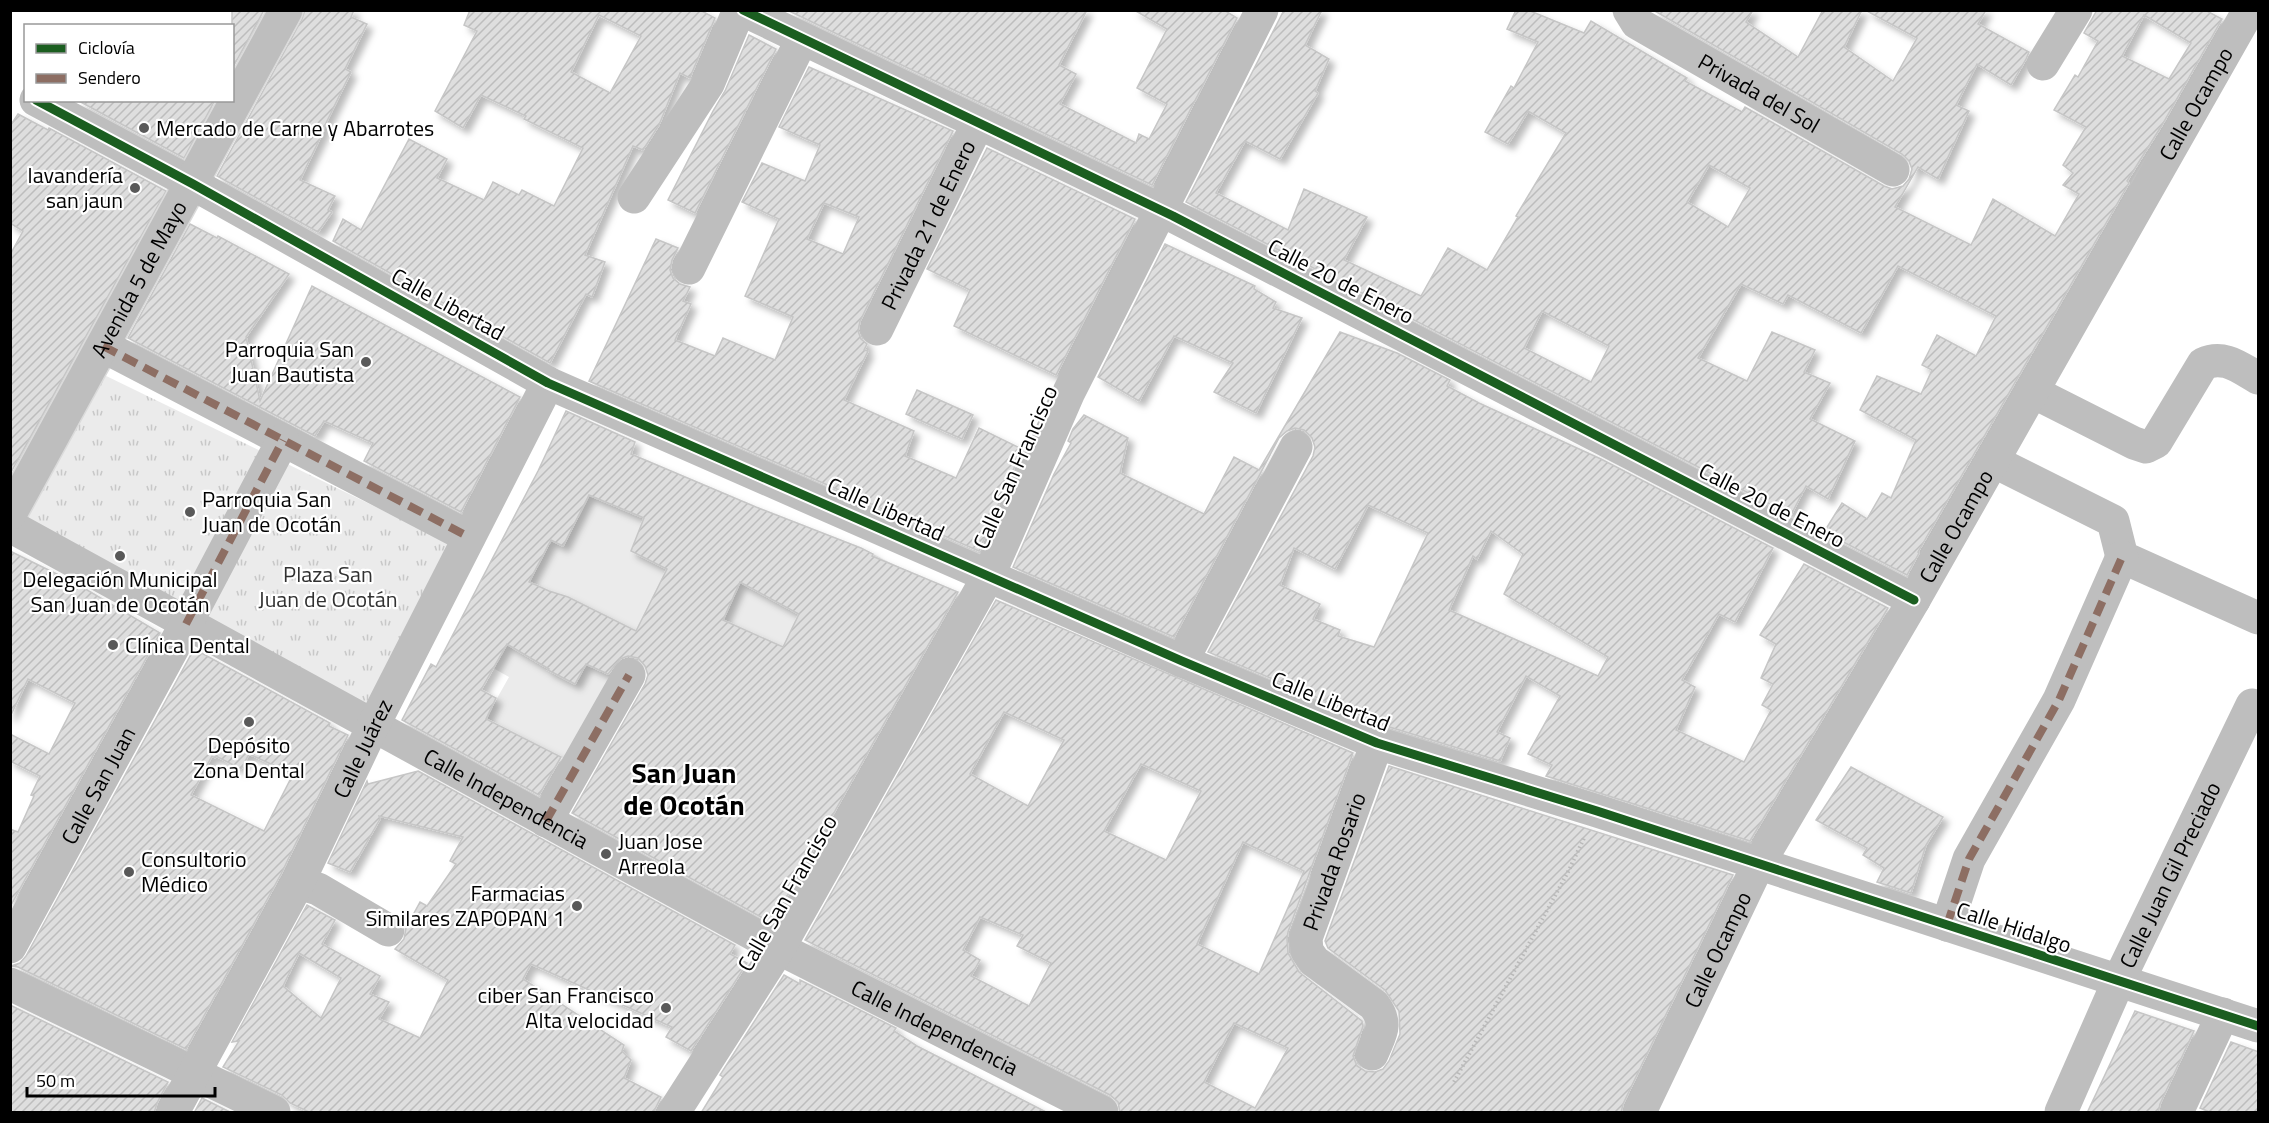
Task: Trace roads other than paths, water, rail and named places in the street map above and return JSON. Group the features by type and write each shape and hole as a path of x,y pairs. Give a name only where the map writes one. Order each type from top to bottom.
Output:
{"street":[{"name":"Avenida 5 de Mayo","path":"10,514 193,184 286,10"},
{"name":"Calle 20 de Enero","path":"741,10 1161,210 1914,600"},
{"path":"634,197 708,84 741,10"},
{"name":"Privada del Sol","path":"1629,10 1637,23 1893,170"},
{"path":"2043,64 2076,10"},
{"name":"Calle Ocampo","path":"1640,1113 1758,865 1914,600 2248,10"},
{"name":"Calle San Francisco","path":"674,1113 779,948 989,575 1069,392 1257,12"},
{"path":"689,268 802,39"},
{"path":"10,87 24,94"},
{"name":"Calle Libertad","path":"40,102 193,184 548,383 1182,661 1377,743 1597,811 1758,865"},
{"name":"Privada 21 de Enero","path":"877,329 978,123"},
{"path":"103,346 469,537"},
{"path":"2031,391 2146,447 2156,442 2204,364 2213,359 2225,360 2259,378"},
{"name":"Calle Juárez","path":"173,1113 298,883 373,726 548,383"},
{"name":"Calle San Juan","path":"10,947 186,624 283,440"},
{"path":"1182,661 1296,447"},
{"path":"1947,926 1969,859 2059,700 2122,557 2113,520 1993,461"},
{"name":"Calle Independencia","path":"10,526 779,948 1102,1113"},
{"path":"2122,557 2259,618"},
{"path":"546,821 628,675"},
{"name":"Calle Juan Gil Preciado","path":"2061,1113 2119,980 2252,705"},
{"name":"Privada Rosario","path":"1372,1054 1384,1027 1382,1015 1374,1005 1314,961 1307,951 1306,938 1377,743"},
{"name":"Calle Hidalgo","path":"1758,865 2259,1026"},
{"path":"298,883 318,889 388,930"},
{"path":"10,984 274,1113"},
{"path":"2177,1113 2223,1014"}],"place":[{"name":"Mercado de Carne y Abarrotes","path":"144,128"},
{"name":"lavandería san jaun","path":"135,188"},
{"name":"Parroquia San Juan Bautista","path":"366,362"},
{"name":"Parroquia San Juan de Ocotán","path":"190,512"},
{"name":"Delegación Municipal San Juan de Ocotán","path":"120,556"},
{"name":"Clínica Dental","path":"113,645"},
{"name":"Depósito Zona Dental","path":"249,722"},
{"name":"Juan Jose Arreola","path":"606,854"},
{"name":"Consultorio Médico","path":"129,872"},
{"name":"Farmacias Similares ZAPOPAN 1","path":"577,906"},
{"name":"ciber San Francisco Alta velocidad","path":"666,1008"}],"district":[{"name":"San Juan de Ocotán","path":"684,788"}],"park label":[{"name":"Plaza San Juan de Ocotán","path":"328,586"}]}
